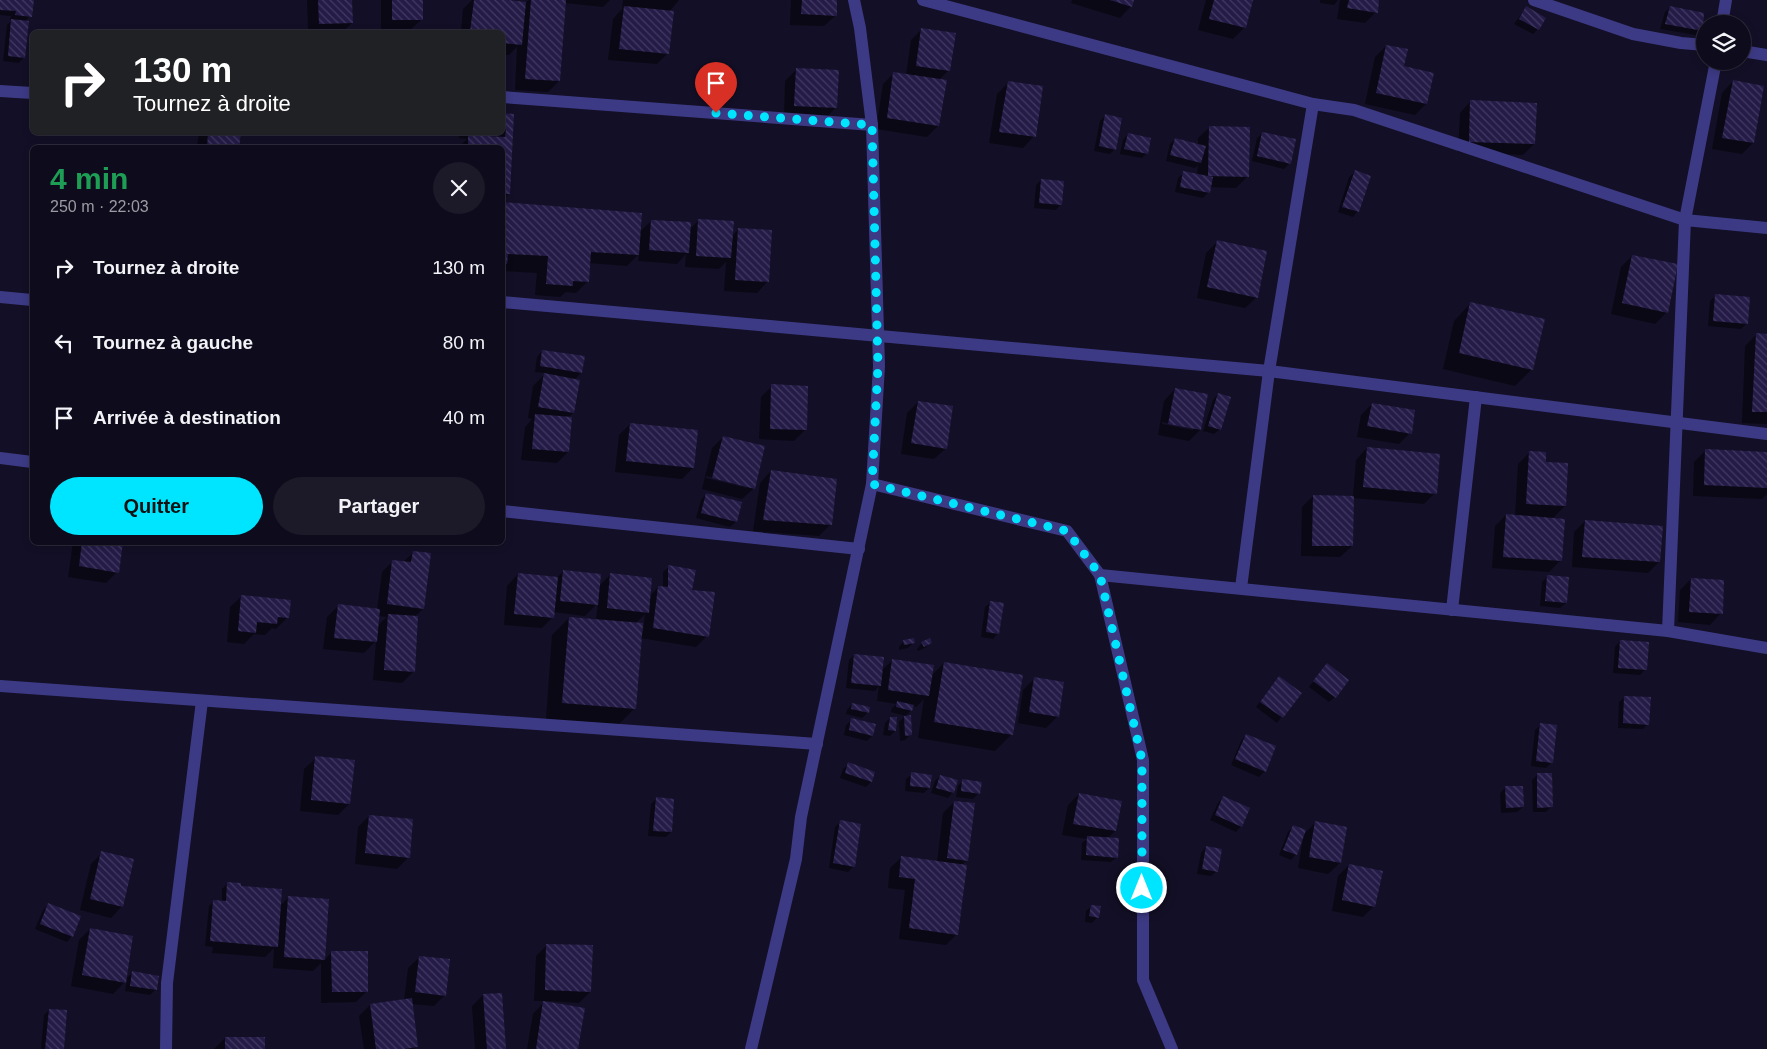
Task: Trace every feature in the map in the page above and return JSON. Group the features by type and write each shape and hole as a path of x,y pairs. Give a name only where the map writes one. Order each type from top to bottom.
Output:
{"street":[{"path":"751,1049 796,859 801,817 872,484 878,336 872,125 860,28 854,0"},
{"path":"923,0 1313,104 1354,110 1685,220 1767,228"},
{"path":"1534,0 1633,34 1696,44"},
{"path":"1724,15 1726,0"},
{"path":"1751,52 1767,55"},
{"path":"1668,631 1685,220 1714,70"},
{"path":"0,91 30,92"},
{"path":"505,97 872,125"},
{"path":"1241,588 1269,371 1313,104"},
{"path":"0,297 30,300"},
{"path":"505,302 1269,371 1767,434"},
{"path":"1452,610 1476,397"},
{"path":"0,458 30,462"},
{"path":"872,484 1067,531 1100,575 1142,760 1142,980 1172,1049"},
{"path":"505,511 859,549"},
{"path":"1100,575 1668,631 1767,648"},
{"path":"0,686 817,744"},
{"path":"166,1049 167,983 202,701"}],"building":[{"path":"0,0 34,0 32,17 15,15 16,11 0,10"},
{"path":"318,0 352,0 353,23 319,24"},
{"path":"392,0 423,0 423,20 392,20"},
{"path":"474,0 526,2 522,45 505,43 505,30 470,30"},
{"path":"531,0 566,0 560,81 525,79"},
{"path":"802,0 837,0 837,16 801,14"},
{"path":"1110,0 1134,0 1132,7"},
{"path":"1214,0 1253,0 1246,28 1209,19"},
{"path":"1349,0 1379,0 1378,13 1347,8"},
{"path":"624,6 674,11 669,54 619,49"},
{"path":"1526,6 1546,18 1539,30 1519,19"},
{"path":"1670,6 1704,13 1704,15 1696,15 1696,30 1665,24"},
{"path":"11,19 29,21 25,58 8,56"},
{"path":"921,28 956,33 950,71 916,66"},
{"path":"1386,45 1408,49 1404,66 1434,73 1427,104 1376,93"},
{"path":"796,68 839,70 837,108 794,106"},
{"path":"893,72 947,80 939,126 887,118"},
{"path":"1733,80 1764,86 1754,143 1722,138"},
{"path":"1008,81 1043,86 1036,137 999,132"},
{"path":"1470,100 1537,103 1535,144 1469,142"},
{"path":"505,113 514,114 510,194 505,194 505,145 468,145 468,135 505,137"},
{"path":"1105,114 1122,118 1116,150 1099,146"},
{"path":"1209,126 1250,127 1249,177 1208,176"},
{"path":"1262,132 1296,139 1291,164 1257,156"},
{"path":"1128,133 1151,138 1148,154 1124,149"},
{"path":"208,135 241,135 239,145 207,145"},
{"path":"1175,138 1206,146 1201,163 1170,155"},
{"path":"1355,170 1371,176 1359,212 1342,207"},
{"path":"1183,171 1213,177 1210,193 1180,187"},
{"path":"1041,179 1064,181 1062,205 1039,203"},
{"path":"505,202 642,213 639,255 591,252 589,282 573,281 573,286 546,284 548,256 508,254 507,264 505,264"},
{"path":"698,219 734,221 731,258 696,256"},
{"path":"651,220 691,222 689,253 649,250"},
{"path":"738,228 772,230 769,282 735,280"},
{"path":"1217,240 1267,251 1258,298 1207,287"},
{"path":"1632,255 1678,264 1668,313 1622,303"},
{"path":"1715,294 1750,297 1748,324 1713,321"},
{"path":"1470,302 1545,319 1533,370 1459,353"},
{"path":"1756,333 1767,334 1767,412 1752,412"},
{"path":"542,350 585,356 582,373 540,366"},
{"path":"544,373 580,380 574,413 538,407"},
{"path":"771,384 808,386 807,430 770,429"},
{"path":"1175,388 1208,394 1201,430 1168,424"},
{"path":"1218,393 1231,397 1221,430 1208,426"},
{"path":"918,401 953,406 947,449 911,443"},
{"path":"1372,403 1415,410 1412,434 1367,426"},
{"path":"535,414 572,417 569,452 532,449"},
{"path":"630,423 698,430 694,468 626,461"},
{"path":"723,436 765,446 755,489 712,478"},
{"path":"1367,447 1440,454 1437,494 1363,487"},
{"path":"1705,449 1767,452 1767,488 1704,485"},
{"path":"1529,451 1546,452 1546,462 1568,463 1566,506 1526,504"},
{"path":"771,470 837,479 832,525 763,520"},
{"path":"706,493 742,502 737,522 701,513"},
{"path":"1313,495 1354,496 1353,546 1312,546"},
{"path":"1506,514 1565,519 1562,561 1503,557"},
{"path":"1585,520 1663,526 1660,562 1582,557"},
{"path":"82,545 123,545 119,573 79,566"},
{"path":"413,551 431,553 424,609 387,604 392,560 411,562"},
{"path":"668,565 696,570 692,590 715,592 709,637 653,628 658,586 668,587"},
{"path":"563,570 601,574 598,605 560,601"},
{"path":"518,573 558,577 554,618 514,614"},
{"path":"610,573 652,578 649,613 607,608"},
{"path":"1547,575 1569,577 1567,603 1545,601"},
{"path":"1691,578 1724,580 1723,614 1689,612"},
{"path":"241,595 291,600 289,618 278,617 277,624 257,622 256,633 238,631"},
{"path":"990,601 1004,603 999,634 986,632"},
{"path":"338,604 380,609 377,642 334,638"},
{"path":"388,614 418,616 415,672 384,670"},
{"path":"569,617 643,623 636,709 562,703"},
{"path":"914,638 915,643 904,645 903,640"},
{"path":"930,638 932,643 924,647 921,642"},
{"path":"1620,640 1649,642 1647,670 1618,668"},
{"path":"854,654 884,657 881,686 851,683"},
{"path":"892,659 934,665 929,696 888,690"},
{"path":"944,662 1023,675 1013,735 934,722"},
{"path":"1327,663 1349,680 1336,698 1313,681"},
{"path":"1279,676 1302,693 1283,718 1260,702"},
{"path":"1034,677 1064,682 1059,717 1029,712"},
{"path":"1624,696 1651,697 1649,725 1623,723"},
{"path":"897,701 914,705 912,711 896,707"},
{"path":"852,703 870,707 869,713 851,709"},
{"path":"911,715 912,735 905,736 904,716"},
{"path":"890,717 897,717 896,731 888,730"},
{"path":"851,718 876,724 873,736 849,730"},
{"path":"1540,723 1557,725 1553,763 1536,761"},
{"path":"1246,734 1276,746 1266,772 1235,759"},
{"path":"315,756 355,760 350,804 311,800"},
{"path":"848,762 875,772 872,782 845,773"},
{"path":"911,772 932,775 930,788 910,786"},
{"path":"1537,773 1552,773 1553,807 1537,808"},
{"path":"940,775 958,780 954,793 936,788"},
{"path":"962,779 982,782 980,794 961,791"},
{"path":"1505,786 1523,786 1524,807 1506,808"},
{"path":"1079,793 1122,801 1116,831 1073,824"},
{"path":"1223,796 1250,808 1242,827 1215,815"},
{"path":"656,797 674,799 672,832 653,831"},
{"path":"954,801 975,803 968,861 947,858"},
{"path":"369,815 413,819 410,858 365,853"},
{"path":"840,820 861,824 855,867 833,863"},
{"path":"1315,821 1347,827 1341,863 1309,857"},
{"path":"1293,825 1306,830 1297,855 1283,850"},
{"path":"1087,836 1119,838 1118,858 1086,855"},
{"path":"1206,846 1222,849 1218,872 1202,869"},
{"path":"101,851 134,859 123,907 90,899"},
{"path":"901,856 967,865 958,935 909,928 915,879 899,877"},
{"path":"1349,864 1383,871 1375,907 1342,900"},
{"path":"227,882 241,883 241,886 282,889 278,947 210,941 213,900 226,901"},
{"path":"288,896 329,899 325,960 284,957"},
{"path":"48,903 81,916 73,937 40,924"},
{"path":"1091,905 1101,906 1099,918 1089,916"},
{"path":"90,928 133,936 126,983 82,975"},
{"path":"546,944 593,945 591,992 545,990"},
{"path":"331,951 368,951 368,992 332,992"},
{"path":"419,956 450,959 446,996 415,992"},
{"path":"132,971 159,976 157,990 130,986"},
{"path":"502,993 506,1049 487,1049 483,994"},
{"path":"412,998 418,1047 376,1049 370,1004"},
{"path":"543,1001 585,1008 578,1049 536,1049"},
{"path":"49,1009 67,1010 64,1049 45,1049"},
{"path":"225,1037 265,1037 265,1049 225,1049"}],"route":[{"path":"716,113 872,125 878,366 872,484 1067,531 1100,575 1142,760 1142,888"}]}
